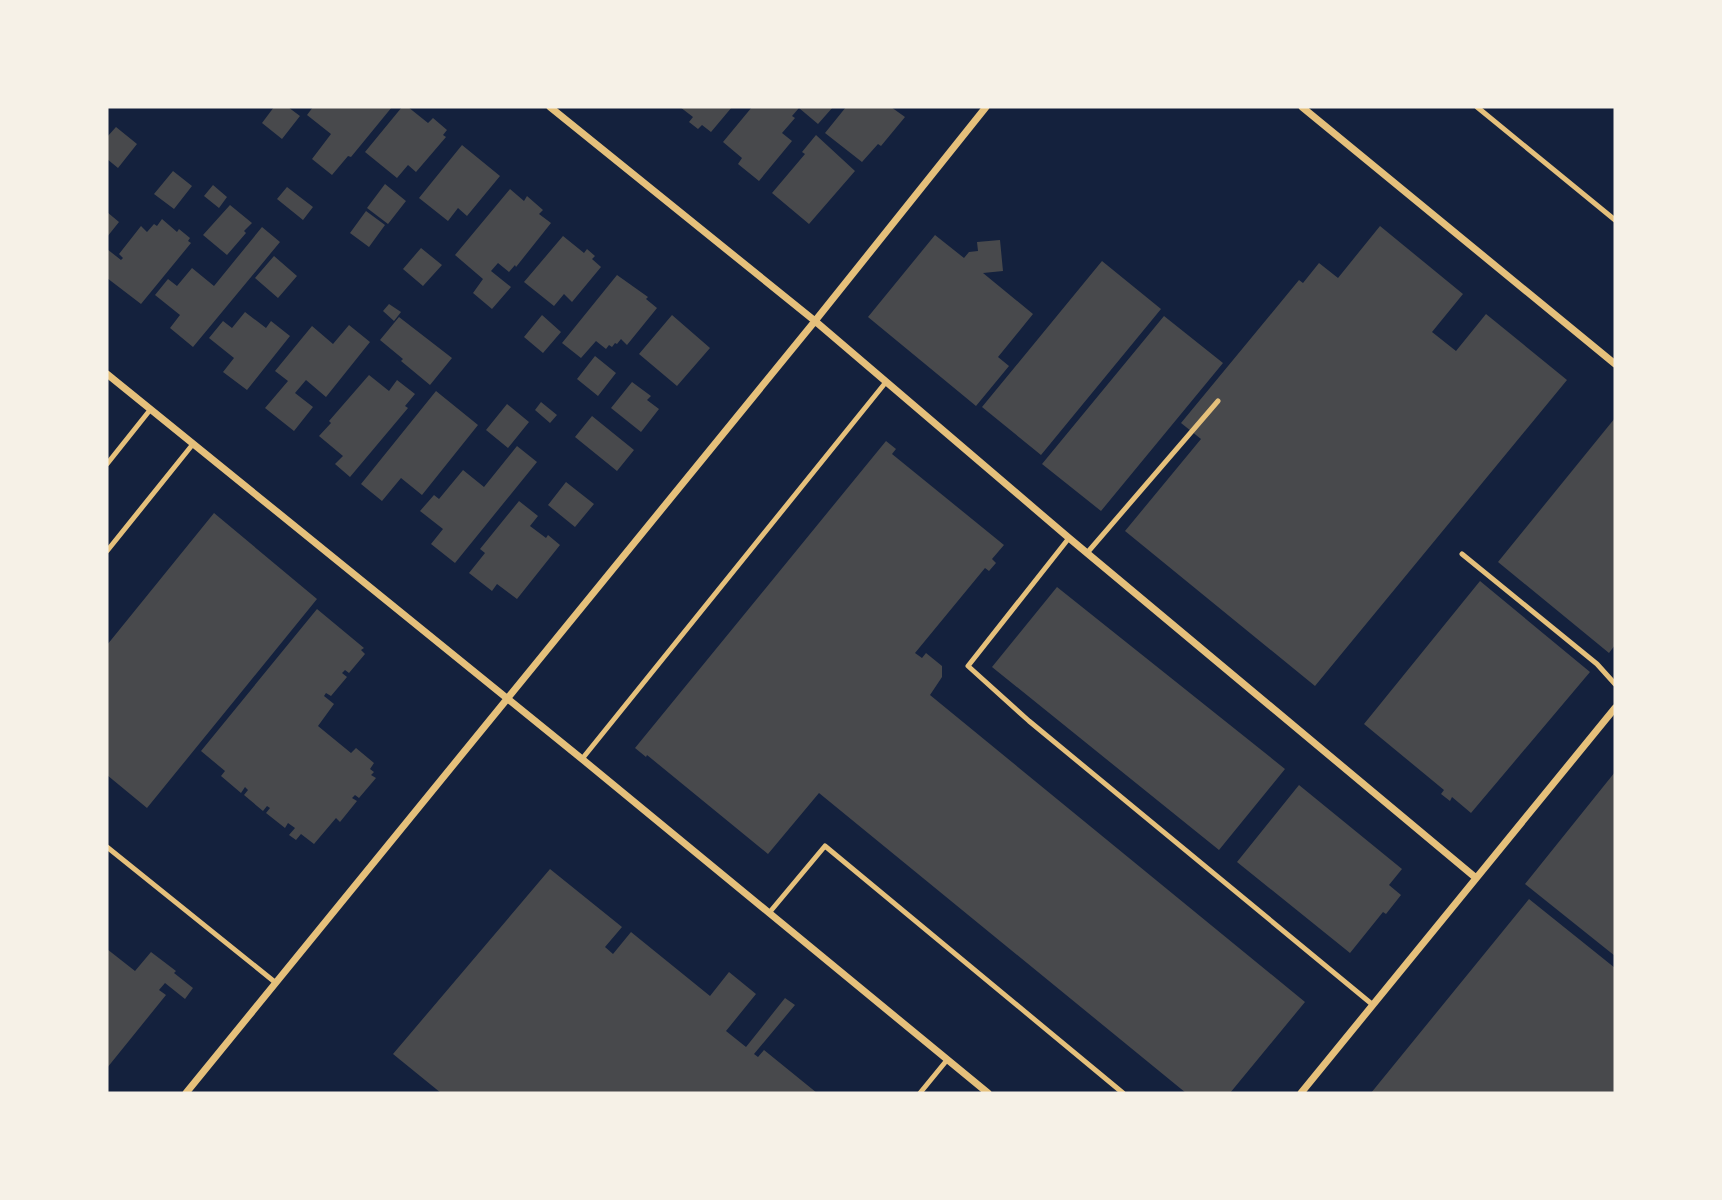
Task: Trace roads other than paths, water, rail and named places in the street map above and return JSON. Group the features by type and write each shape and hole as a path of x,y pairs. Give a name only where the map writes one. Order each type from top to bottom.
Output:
{"street":[{"path":"550,107 815,321 1069,538 1476,878"},
{"path":"186,1093 986,107"},
{"path":"1302,107 1615,364"},
{"path":"107,374 988,1093"},
{"path":"1301,1093 1615,708"}],"lane":[{"path":"1477,107 1615,220"},
{"path":"582,760 886,382"},
{"path":"1087,553 1218,401"},
{"path":"107,464 150,410"},
{"path":"107,551 193,444"},
{"path":"1069,538 968,666 1029,721 1373,1005"},
{"path":"1462,554 1597,664 1615,684"},
{"path":"769,914 825,846 1123,1093"},
{"path":"107,847 276,982"},
{"path":"920,1093 947,1059"}]}
